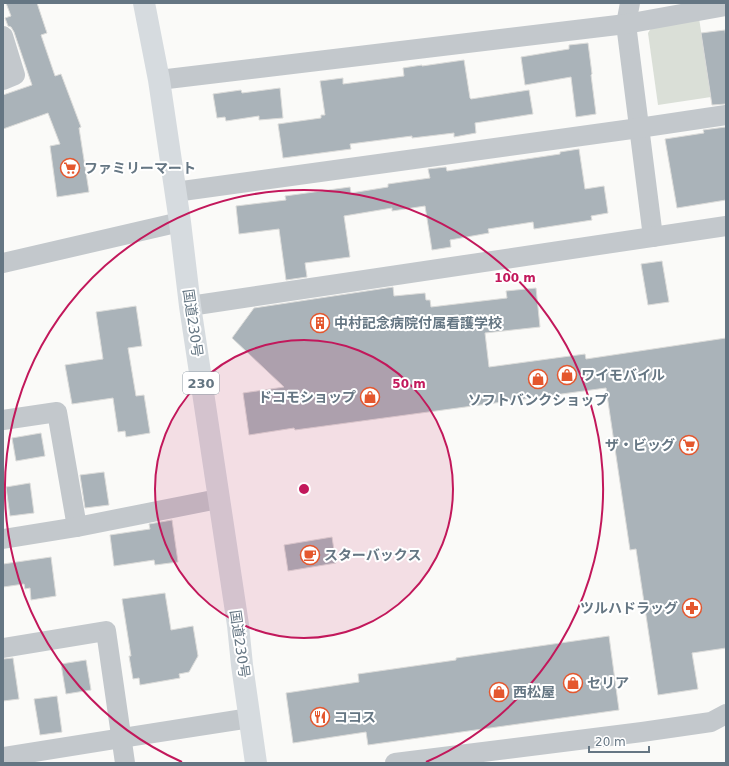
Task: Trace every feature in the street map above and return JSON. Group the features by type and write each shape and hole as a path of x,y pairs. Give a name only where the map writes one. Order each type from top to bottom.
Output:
{"highway":[{"name":"国道230号","path":"144,3 159,80 180,222 190,306 238,625 242,665 256,763"}],"street":[{"path":"630,3 626,24 654,237"},
{"path":"159,80 626,24 726,6"},
{"path":"3,36 15,75 3,80"},
{"path":"175,192 726,115"},
{"path":"3,263 180,222"},
{"path":"190,306 726,226"},
{"path":"3,420 57,412 77,527"},
{"path":"3,539 77,527 218,499"},
{"path":"3,648 106,631 125,763"},
{"path":"395,763 711,722 726,714"},
{"path":"3,757 250,718"}],"shaded area":[{"path":"699,18 711,97 658,105 648,33 653,25"}],"building":[{"path":"6,3 37,3 47,33 41,35 55,76 61,74 81,127 79,128 89,192 57,197 50,146 60,144 48,113 3,129 3,95 32,85 14,32 11,27 8,26 5,18 11,16"},
{"path":"725,30 726,104 712,105 701,33"},
{"path":"588,43 596,114 576,117 571,77 525,85 521,57 569,49 569,45"},
{"path":"464,60 471,99 529,90 533,114 475,123 476,133 454,137 454,133 412,138 412,136 350,144 351,149 283,158 278,124 321,118 321,115 325,115 320,81 343,78 343,84 404,76 403,68"},
{"path":"280,88 283,118 259,120 259,116 226,121 225,117 217,118 213,94 241,90 242,93"},
{"path":"726,127 726,200 677,208 665,139 704,133 703,130"},
{"path":"579,149 585,189 604,186 608,213 591,216 592,220 534,229 533,222 488,229 489,233 450,240 451,247 432,250 425,206 392,211 392,208 344,216 350,257 305,263 307,277 286,280 279,229 239,234 236,206 286,200 285,196 350,187 351,193 388,187 388,184 430,178 428,169 446,167 447,171 560,154 560,152"},
{"path":"662,261 669,302 648,305 641,264"},
{"path":"393,287 394,296 425,293 426,300 430,300 431,307 507,298 506,291 536,288 540,327 485,333 489,367 585,354 586,359 726,338 726,648 692,653 698,689 658,695 636,549 630,550 606,388 249,435 243,393 284,387 232,338 254,308"},
{"path":"136,306 142,346 128,348 136,396 144,395 150,433 126,437 125,431 118,432 113,398 72,404 65,365 103,359 96,312"},
{"path":"41,433 45,456 16,461 12,438"},
{"path":"104,472 109,505 85,508 80,475"},
{"path":"30,483 34,513 10,516 6,487"},
{"path":"172,520 178,562 155,565 154,560 114,566 110,535 150,529 149,524"},
{"path":"332,537 336,563 288,571 284,545"},
{"path":"51,557 56,596 31,600 30,588 25,589 24,584 3,587 3,564"},
{"path":"165,593 171,630 193,626 198,656 189,672 179,674 180,678 140,685 139,678 133,679 122,599"},
{"path":"609,636 619,710 368,745 366,732 293,743 286,693 359,682 358,674"},
{"path":"13,658 19,699 3,701 3,659"},
{"path":"86,660 91,690 66,694 61,664"},
{"path":"57,696 62,732 40,735 34,699"}],"place":[{"name":"ファミリーマート","path":"70,168"},
{"name":"中村記念病院付属看護学校","path":"320,323"},
{"name":"ワイモバイル","path":"567,375"},
{"name":"ソフトバンクショップ","path":"538,379"},
{"name":"ドコモショップ","path":"370,397"},
{"name":"ザ・ビッグ","path":"689,445"},
{"name":"スターバックス","path":"310,555"},
{"name":"ツルハドラッグ","path":"692,608"},
{"name":"セリア","path":"573,683"},
{"name":"西松屋","path":"499,692"},
{"name":"ココス","path":"320,717"}]}
